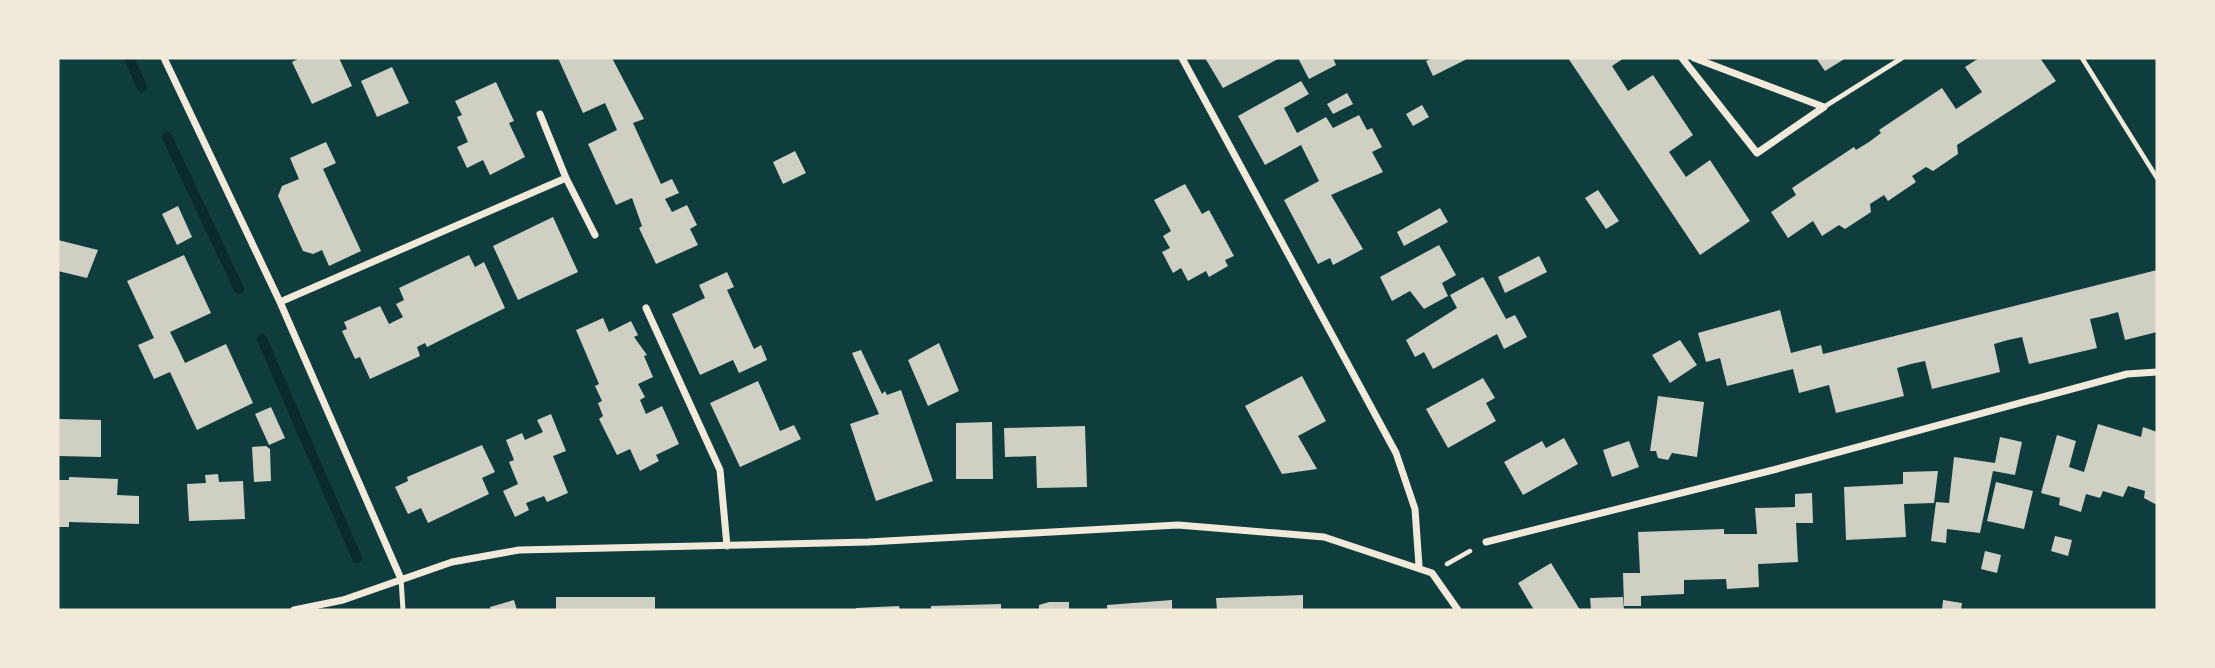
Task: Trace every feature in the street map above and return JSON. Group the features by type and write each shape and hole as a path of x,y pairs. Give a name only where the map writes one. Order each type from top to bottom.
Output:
{"street":[{"path":"164,58 280,302 401,579"},
{"path":"1182,58 1396,453 1415,509 1419,566"},
{"path":"1682,58 1757,153 1824,107"},
{"path":"1694,58 1824,107"},
{"path":"540,114 566,178 595,235"},
{"path":"280,302 566,178"},
{"path":"646,308 720,470 727,546"},
{"path":"1486,542 1777,470 2127,374 2157,372"},
{"path":"294,610 343,600 452,562 519,550 727,546 1178,526 1324,537 1419,566 1432,573 1458,610"}],"lane":[{"path":"1824,107 1902,58"},
{"path":"401,579 403,610"}],"path":[{"path":"2082,58 2157,178"},
{"path":"1432,573 1486,542"}],"building":[{"path":"300,58 339,58 352,86 312,104 292,62"},
{"path":"558,58 612,58 644,119 633,123 661,184 672,179 679,193 665,199 672,212 687,205 697,225 690,229 698,245 656,264 639,228 642,226 632,198 616,205 588,144 617,130 605,103 583,113"},
{"path":"1205,58 1280,58 1223,88"},
{"path":"1298,58 1333,58 1336,65 1309,79"},
{"path":"1433,58 1469,58 1433,76 1426,61"},
{"path":"1568,58 1624,58 1612,66 1628,91 1653,75 1693,135 1669,152 1686,177 1710,160 1750,221 1700,255"},
{"path":"1816,58 1846,58 1825,71"},
{"path":"1979,58 2040,58 2056,81 1957,145 1958,154 1933,171 1926,167 1912,176 1916,182 1888,201 1884,195 1870,204 1871,212 1845,229 1839,225 1822,236 1813,221 1788,238 1771,212 1796,195 1792,188 1854,147 1856,150 1869,142 1881,133 1879,130 1942,88 1956,109 1982,92 1965,67"},
{"path":"392,67 409,103 377,117 361,81"},
{"path":"1301,81 1309,94 1284,108 1297,133 1326,117 1333,128 1359,115 1367,130 1372,128 1382,147 1372,152 1383,172 1331,195 1363,249 1333,265 1330,258 1318,264 1284,200 1319,181 1301,145 1265,165 1238,116"},
{"path":"496,82 514,121 509,123 525,157 490,175 483,160 467,168 457,147 468,142 457,117 462,115 455,101"},
{"path":"1347,93 1353,104 1333,114 1327,104"},
{"path":"1422,105 1429,117 1413,126 1406,114"},
{"path":"326,142 336,163 323,169 361,251 329,266 322,250 313,254 303,251 278,196 282,186 299,179 290,158"},
{"path":"795,151 806,173 783,184 773,162"},
{"path":"1185,184 1202,214 1209,210 1234,256 1225,260 1228,266 1209,277 1206,271 1188,281 1181,268 1173,273 1162,252 1170,248 1163,236 1171,231 1154,200"},
{"path":"1598,190 1619,221 1606,229 1585,198"},
{"path":"178,206 192,237 177,245 162,214"},
{"path":"1440,208 1448,222 1404,246 1397,232"},
{"path":"553,217 578,272 518,300 493,246"},
{"path":"58,240 98,250 87,278 58,271"},
{"path":"1439,245 1456,275 1442,283 1448,296 1424,309 1410,291 1392,301 1380,277"},
{"path":"184,255 211,313 170,332 185,363 226,344 253,403 197,430 170,372 154,379 138,345 154,338 127,281"},
{"path":"469,255 475,267 484,262 505,308 427,347 425,343 417,347 420,356 370,379 360,357 355,359 342,331 347,329 344,322 380,306 389,324 403,317 396,304 404,300 399,288"},
{"path":"1539,256 1547,272 1505,293 1498,277"},
{"path":"2157,270 2157,332 2125,340 2118,312 2090,319 2097,348 2029,364 2022,337 2008,340 1994,344 2000,372 1932,389 1925,361 1911,364 1897,368 1904,396 1836,413 1829,385 1799,393 1793,369 1727,386 1720,358 1706,362 1698,333 1780,310 1791,353 1821,345 1823,354"},
{"path":"727,272 734,287 727,290 754,349 761,345 767,360 739,373 733,360 700,375 672,314 705,298 699,285"},
{"path":"1483,277 1506,319 1515,315 1527,337 1504,349 1497,334 1433,369 1424,352 1415,357 1406,340 1457,308 1450,295"},
{"path":"603,318 609,332 631,321 638,335 634,337 647,355 644,356 653,377 638,384 645,397 640,400 646,414 662,406 679,444 656,455 659,461 640,471 630,449 617,455 599,419 603,416 598,403 602,401 595,386 599,384 576,330"},
{"path":"1680,340 1697,365 1670,383 1652,355"},
{"path":"939,343 959,391 928,406 908,360"},
{"path":"861,350 882,394 885,391 887,395 901,390 933,481 876,501 850,424 879,414 852,353"},
{"path":"1302,376 1326,421 1298,436 1317,469 1282,474 1245,406"},
{"path":"1483,378 1495,398 1486,403 1496,421 1448,448 1426,409"},
{"path":"758,381 780,431 794,425 801,439 740,467 710,403"},
{"path":"1658,396 1704,402 1697,457 1672,453 1668,460 1658,458 1656,451 1650,451"},
{"path":"271,407 285,438 269,445 255,414"},
{"path":"551,414 566,451 553,456 568,493 547,502 544,496 526,503 529,510 515,517 503,491 518,484 509,462 514,460 506,440 522,433 525,440 543,432 537,420"},
{"path":"58,419 101,420 101,457 58,456"},
{"path":"992,422 993,479 956,479 956,423"},
{"path":"2098,424 2141,437 2143,427 2157,432 2157,505 2144,498 2145,491 2128,486 2123,497 2103,491 2100,498 2086,494 2081,512 2059,505 2060,498 2041,493 2057,435 2076,441 2069,467 2084,472"},
{"path":"1085,426 1087,487 1037,488 1036,456 1005,457 1004,428"},
{"path":"2000,437 2022,442 2015,475 1993,471 1980,533 1947,529 1946,543 1931,541 1936,502 1949,503 1954,457 1995,463"},
{"path":"1564,438 1578,464 1523,495 1504,462 1542,441 1546,448"},
{"path":"1629,441 1639,467 1612,477 1603,450"},
{"path":"482,445 495,472 482,478 489,494 428,523 421,508 408,514 395,487 408,481 407,477"},
{"path":"266,446 270,449 271,481 254,482 252,447"},
{"path":"1938,471 1934,503 1904,504 1906,537 1846,540 1844,487 1903,484 1903,472"},
{"path":"218,474 219,482 243,481 245,519 189,521 187,484 206,483 205,475"},
{"path":"69,477 118,479 117,495 139,496 139,524 69,522 69,527 58,527 58,480 69,480"},
{"path":"1996,482 2033,491 2024,529 1987,521"},
{"path":"1812,493 1813,523 1796,523 1798,562 1758,564 1759,587 1727,589 1726,579 1684,580 1684,594 1641,596 1641,606 1624,606 1623,573 1640,573 1638,532 1724,529 1724,534 1757,534 1755,508 1795,507 1795,494"},
{"path":"2055,536 2072,540 2068,556 2051,551"},
{"path":"1985,551 2001,555 1997,573 1981,569"},
{"path":"1551,563 1580,610 1534,610 1518,583"},
{"path":"1303,595 1303,610 1217,610 1216,598"},
{"path":"556,597 655,597 655,610 556,610"},
{"path":"1623,597 1624,610 1591,610 1590,598"},
{"path":"514,600 517,610 491,610 490,607"},
{"path":"1172,600 1172,610 1107,610 1107,605"},
{"path":"1943,600 1962,603 1961,610 1942,610"},
{"path":"1069,602 1069,610 1039,610 1039,605"},
{"path":"1001,604 1001,610 931,610 931,606"},
{"path":"899,606 900,610 856,610 856,608"}],"waterway":[{"path":"129,58 142,87"},
{"path":"167,137 239,289"},
{"path":"262,339 357,558"}]}
